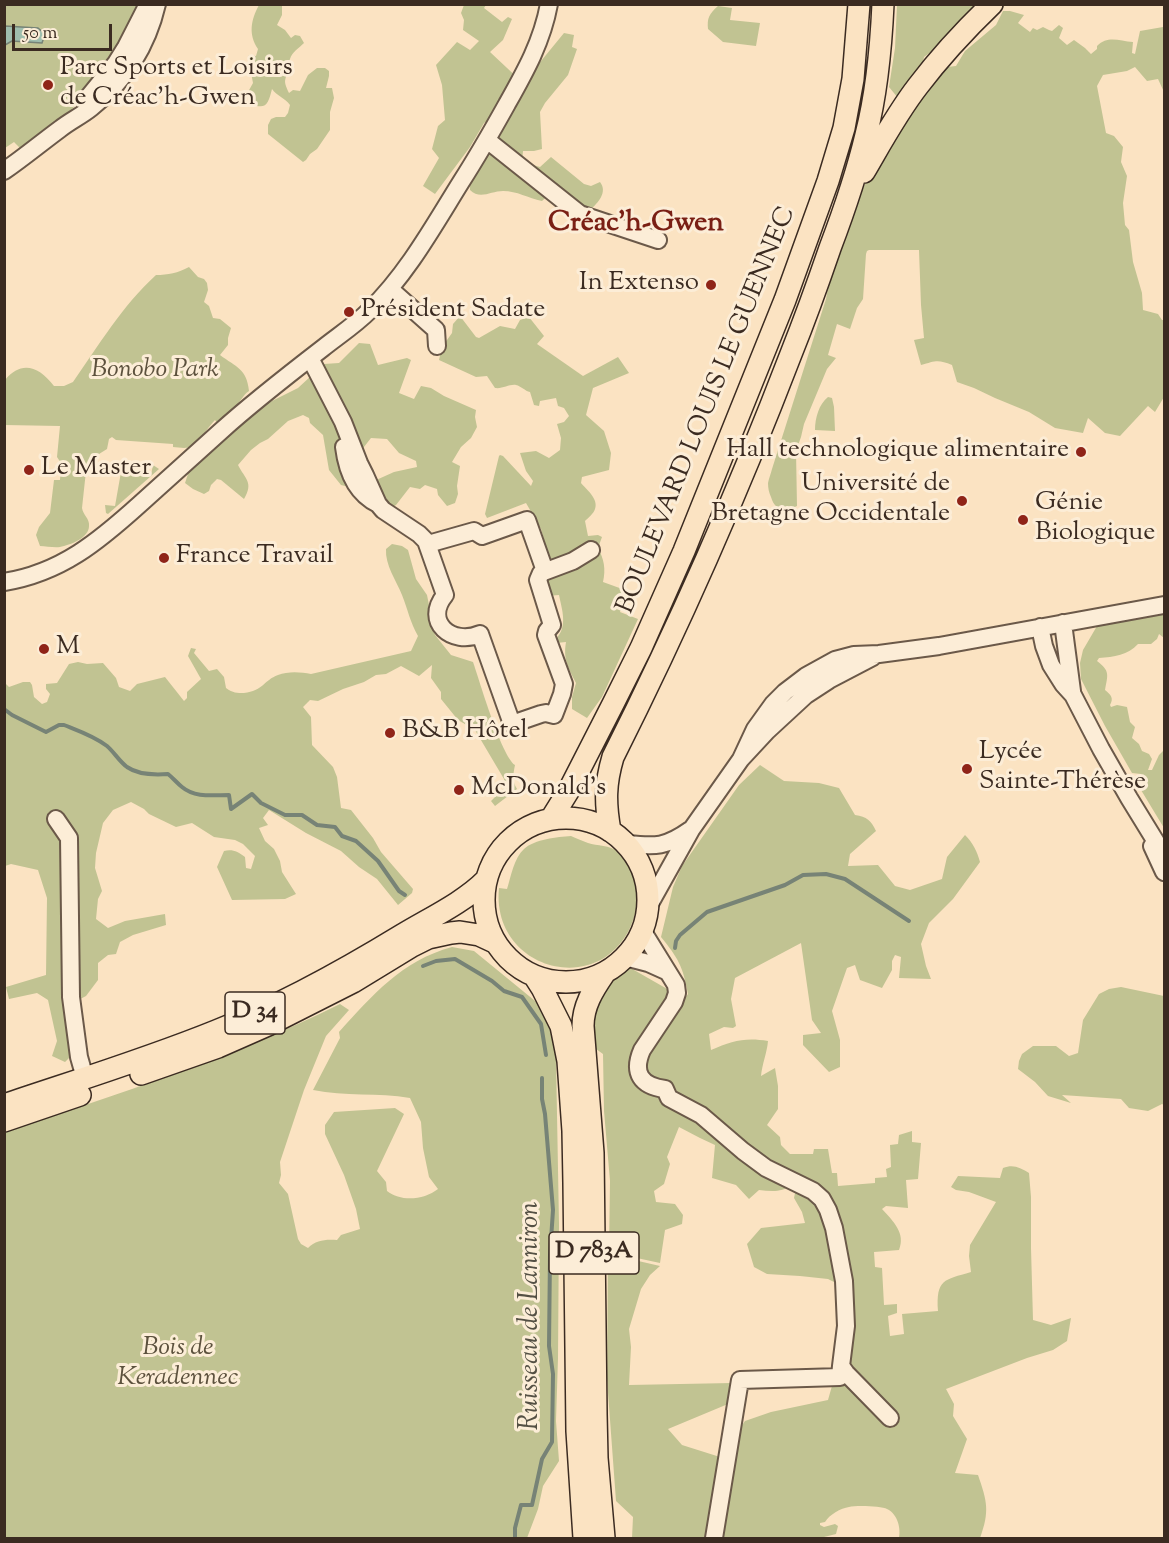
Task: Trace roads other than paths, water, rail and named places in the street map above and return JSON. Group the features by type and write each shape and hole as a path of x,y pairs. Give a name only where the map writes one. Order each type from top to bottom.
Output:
{"main road":[{"path":"815,217 841,82 848,4"},
{"name":"BOULEVARD LOUIS LE GUENNEC","path":"551,819 569,790 622,685 684,551 784,300 837,155 849,104 859,4"},
{"name":"BOULEVARD LOUIS LE GUENNEC","path":"610,831 606,811 606,791 613,757 678,625 743,475 801,329 847,201 874,99 880,56 883,4"},
{"path":"847,201 917,87 948,48 992,4"},
{"path":"551,819 582,819 610,831 628,844 644,873 648,907 642,930 633,947 625,957 604,974 570,983 552,982 535,977 512,963 494,942 484,912 483,896 486,880 499,851 522,830 551,819"},
{"name":"D 34","path":"4,1105 217,1031 339,971 391,942 473,892 486,880"},
{"name":"D 34","path":"4,1121 193,1056 244,1036 326,996 428,938 460,932 479,935 494,942"},
{"name":"D 783A","path":"604,974 588,999 583,1026 593,1153 597,1458 604,1539"},
{"name":"D 783A","path":"535,977 561,1026 568,1061 573,1141 577,1431 584,1539"}],"street":[{"path":"137,74 146,51 157,4"},
{"path":"4,582 50,568 91,546 235,418 360,319 390,289 421,247 487,141 529,65 549,4"},
{"path":"4,171 105,95 146,51 144,11"},
{"path":"63,127 105,79 126,47 144,11"},
{"path":"116,63 146,51"},
{"path":"487,141 580,214 658,240"},
{"path":"390,289 436,330 437,346"},
{"path":"310,358 343,422 378,504 383,510 419,534 428,544 445,595 438,607 439,622 446,631 457,637 471,638 480,634 512,724 546,713 554,715 564,689 563,680 546,635 552,625 538,580 541,573 573,561 591,550"},
{"path":"428,544 474,531 482,536 527,520 545,571"},
{"path":"648,907 691,830 741,759 760,722 773,704 793,685 814,670 835,660 854,655 939,646 1164,605"},
{"path":"1063,623 1073,695"},
{"path":"1040,627 1047,658 1063,684 1073,695 1101,749 1164,855"},
{"path":"1139,814 1164,872"},
{"path":"56,819 69,838 71,997 78,1057 85,1078"},
{"path":"628,844 659,846 691,830"},
{"path":"642,930 676,985 677,993 638,1059 638,1071 641,1078 647,1084 665,1089 669,1098 702,1115 766,1168 813,1191 822,1198 834,1228 844,1281 846,1326 840,1377 740,1380 714,1539"},
{"path":"625,957 648,963 668,972"},
{"path":"841,1366 890,1418"}],"waterway":[{"name":"Ruisseau de Lanniron","path":"4,709 46,732 59,725 64,725 86,734 107,746 124,765 131,769 146,774 168,774 187,791 204,795 229,795 231,809 252,794 261,803 285,815 302,815 317,825 335,827 342,836 356,841 378,861 399,891 405,895"},
{"path":"675,948 680,935 707,912 785,885 803,875 826,874 845,879 909,921"},
{"name":"Ruisseau de Lanniron","path":"423,966 436,961 455,959 492,981 504,991 522,997 541,1024 546,1055"},
{"name":"Ruisseau de Lanniron","path":"515,1538 521,1505 532,1505 542,1459 552,1442 553,1374 549,1346 553,1210 542,1078"}],"place":[{"name":"Parc Sports et Loisirs de Créac'h-Gwen","path":"48,85"},
{"name":"In Extenso","path":"711,285"},
{"name":"Président Sadate","path":"349,312"},
{"name":"Hall technologique alimentaire","path":"1081,452"},
{"name":"Le Master","path":"29,470"},
{"name":"Université de Bretagne Occidentale","path":"962,501"},
{"name":"Génie Biologique","path":"1023,520"},
{"name":"France Travail","path":"164,558"},
{"name":"M","path":"44,649"},
{"name":"B&B Hôtel","path":"390,733"},
{"name":"Lycée Sainte-Thérèse","path":"967,769"},
{"name":"McDonald's","path":"459,790"}],"district":[{"name":"Créac'h-Gwen","path":"636,225"}],"park label":[{"name":"Bonobo Park","path":"155,372"},
{"name":"Bois de Keradennec","path":"178,1365"}]}
